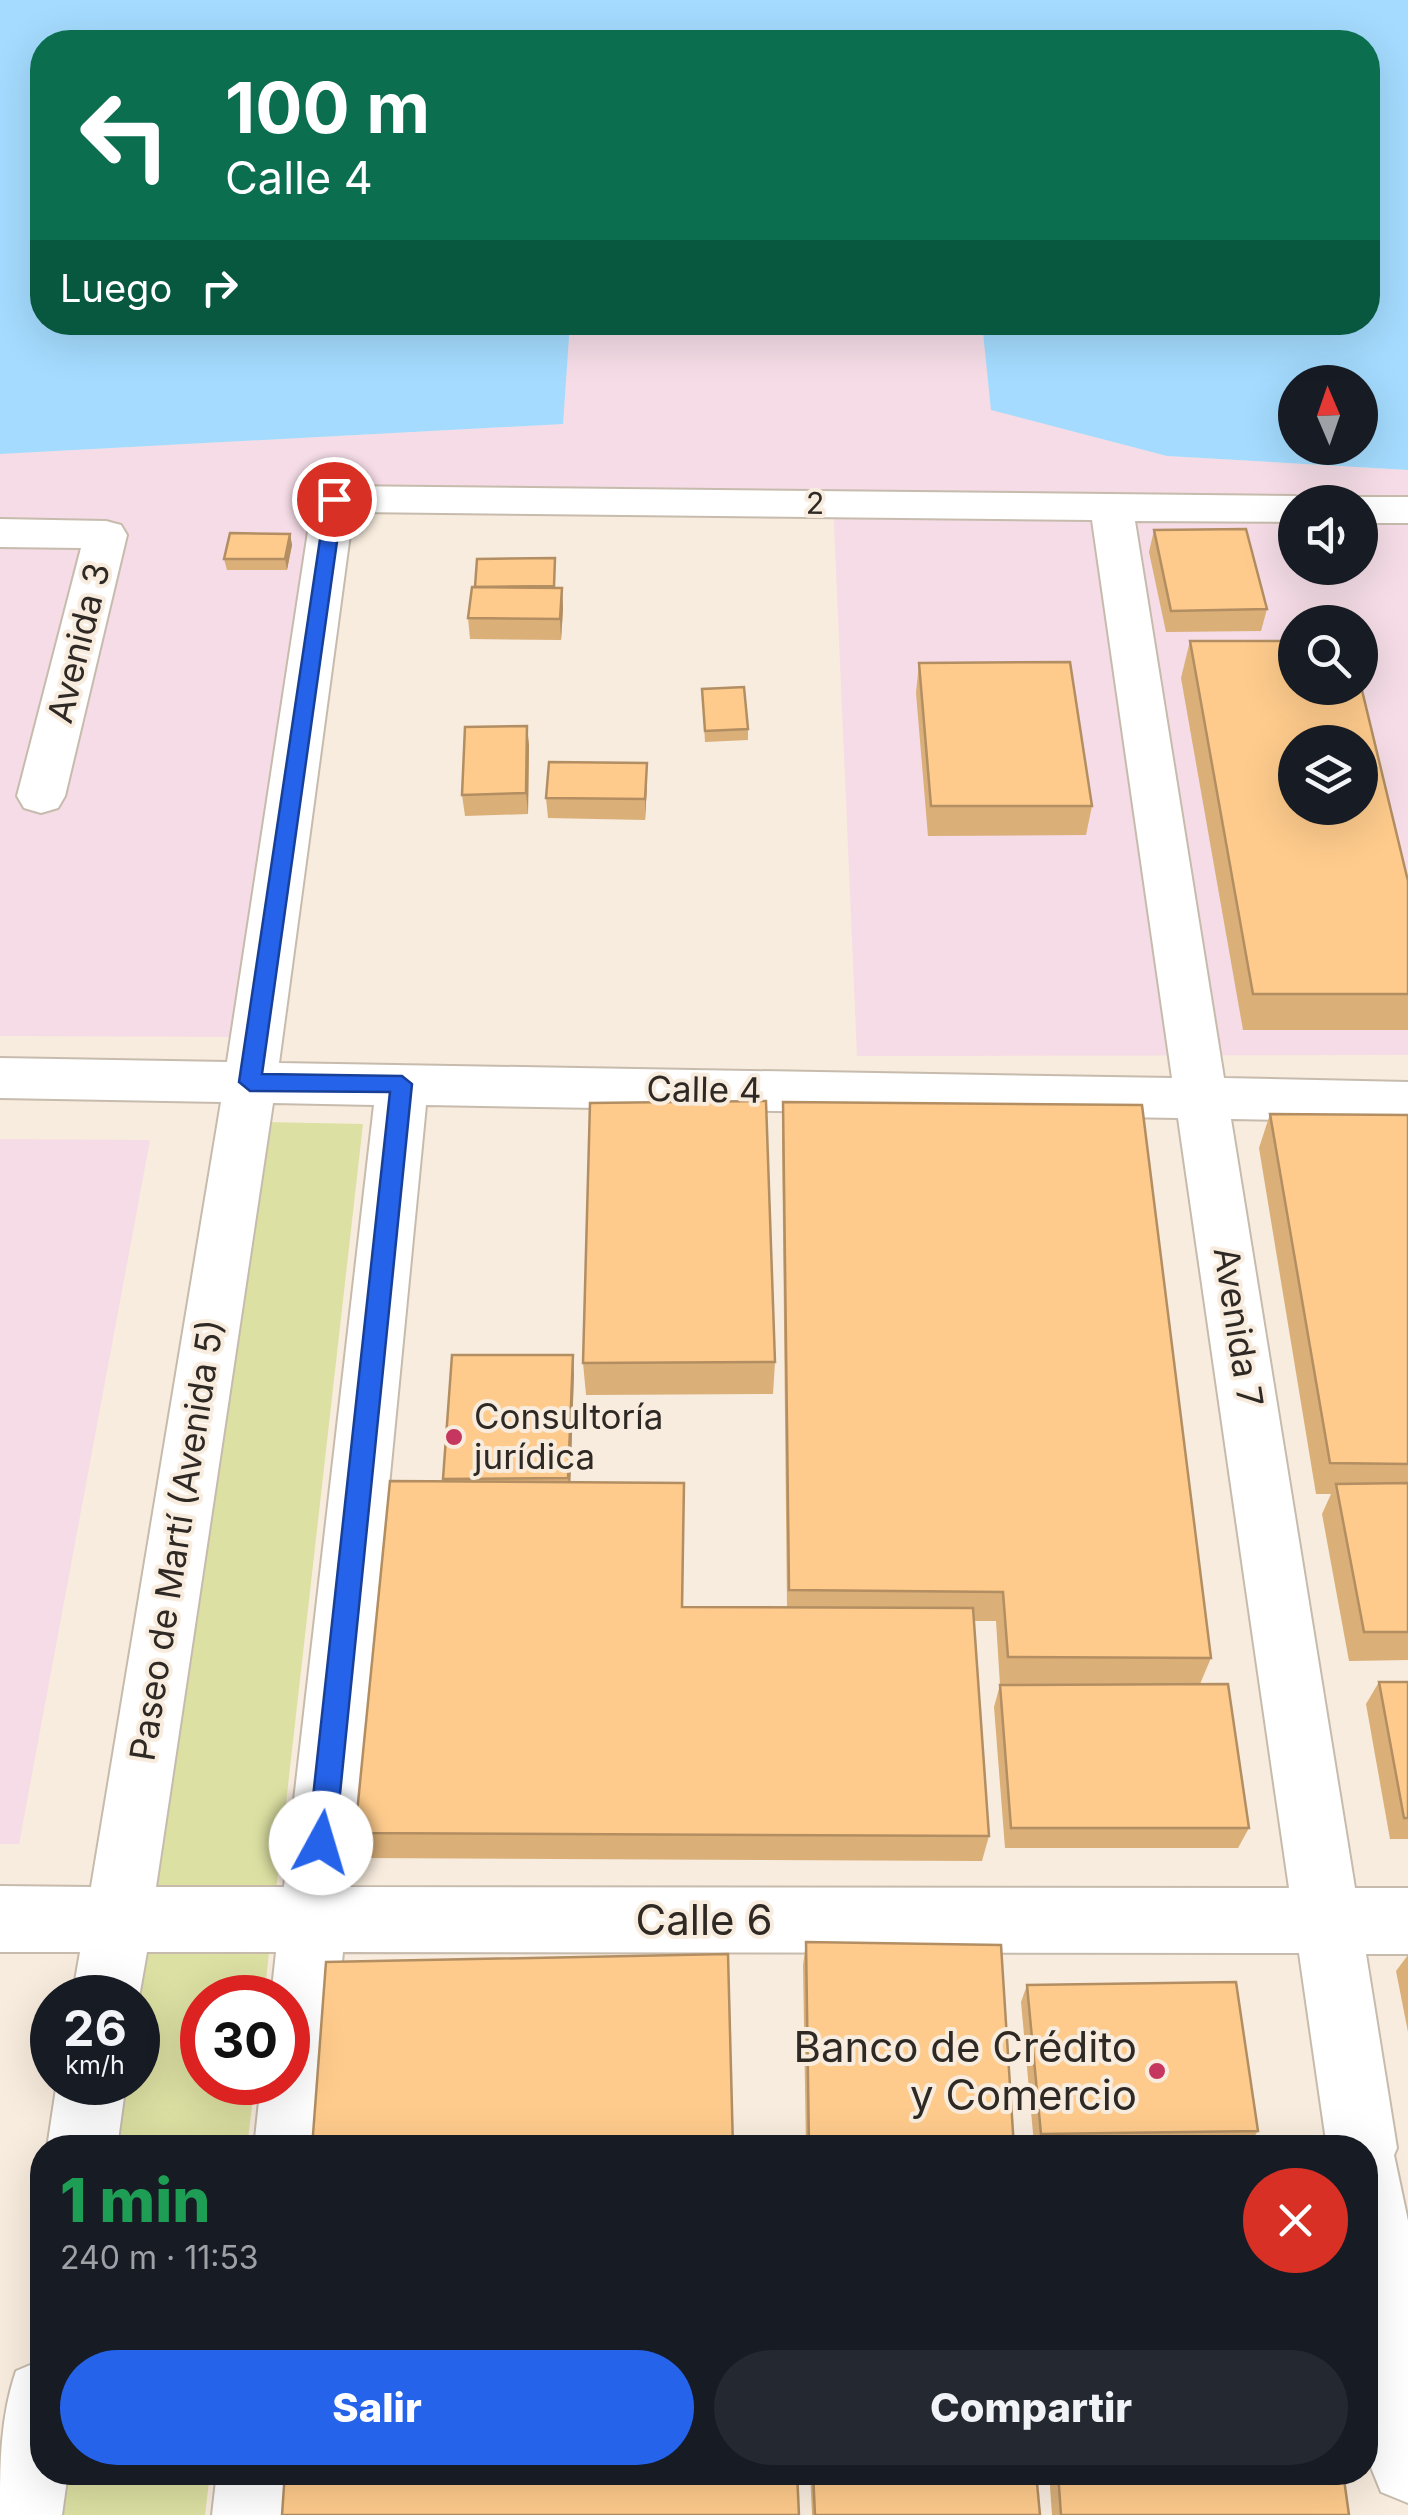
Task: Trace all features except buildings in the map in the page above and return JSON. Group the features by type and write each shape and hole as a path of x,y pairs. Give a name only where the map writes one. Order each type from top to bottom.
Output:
{"street":[{"name":"2","path":"334,499 1278,509"},
{"name":"Paseo de Martí (Avenida 5)","path":"109,1975 250,1082 334,499"},
{"name":"Avenida 7","path":"1111,506 1360,2135"},
{"path":"1378,510 1408,510"},
{"name":"Avenida 3","path":"0,533 106,535 41,796"},
{"name":"Calle 4","path":"0,1078 1408,1102"},
{"path":"290,2135 402,1084"},
{"name":"Calle 6","path":"0,1919 1408,1921"},
{"path":"84,2135 89,2105"},
{"path":"1378,2259 1408,2465"},
{"path":"24,2515 30,2476"},
{"path":"250,2515 253,2485"}],"shaded area":[{"path":"569,335 983,335 992,410 1167,456 1408,470 1408,1055 857,1056 833,501 333,489 242,1037 0,1036 0,454 562,424"},
{"path":"0,1139 150,1140 19,1844 0,1844"}],"green space":[{"path":"262,1122 363,1124 266,1975 180,1975 180,2105 252,2105 248,2135 116,2135 120,2105 160,2105 160,1975 141,1975"},
{"path":"64,2485 209,2485 205,2515 60,2515"}],"water":[{"path":"0,0 1408,0 1408,470 1322,465 1378,465 1378,365 1278,365 1278,462 1167,456 991,410 983,335 1380,335 1380,30 30,30 30,335 569,335 563,424 0,454"}],"place":[{"name":"Consultoría jurídica","path":"454,1437"},
{"name":"Banco de Crédito y Comercio","path":"1157,2071"}],"route":[{"path":"321,1843 402,1084 250,1082 334,499"}]}
